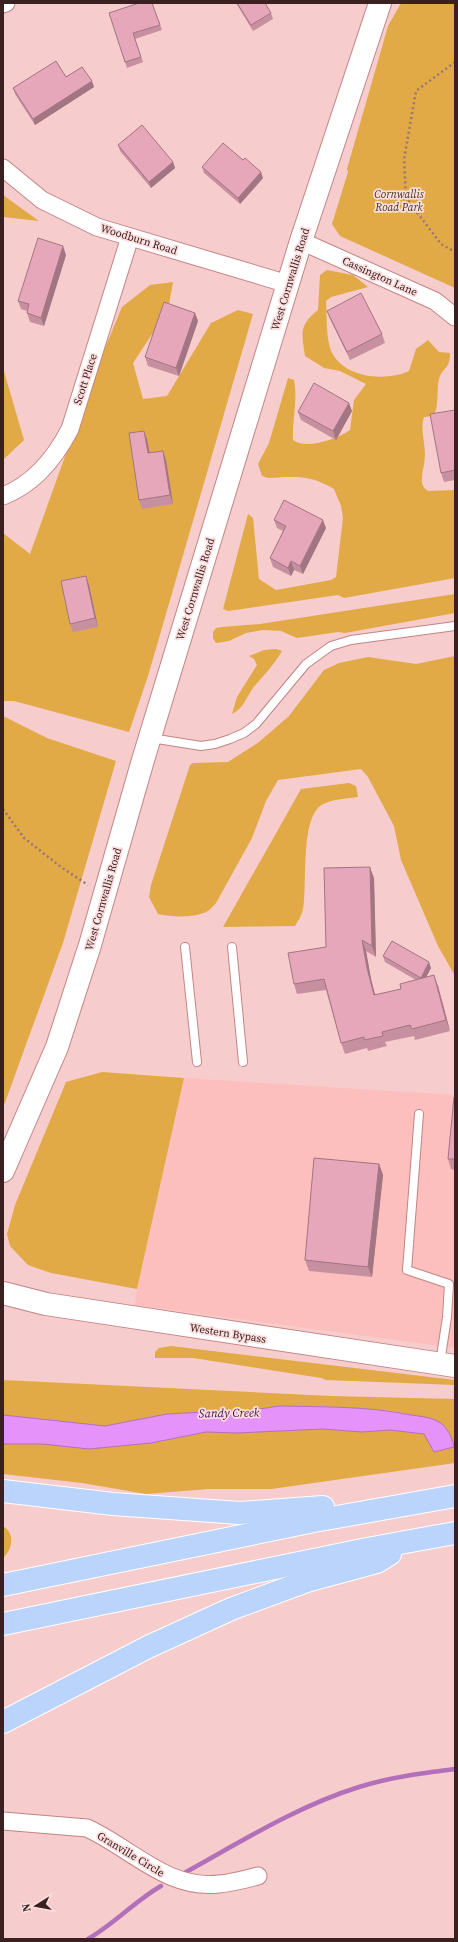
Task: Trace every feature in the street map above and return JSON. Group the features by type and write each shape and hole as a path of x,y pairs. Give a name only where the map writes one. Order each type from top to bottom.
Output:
{"highway":[{"path":"3,1491 113,1504 240,1513 455,1495"},
{"path":"3,1585 314,1521 455,1495"},
{"path":"3,1624 455,1533"},
{"path":"3,1722 148,1647 212,1617 307,1581 378,1562 415,1540"}],"street":[{"name":"West Cornwallis Road","path":"3,1171 57,1046 90,945 150,738 301,241 380,3"},
{"name":"Woodburn Road","path":"3,168 29,191 56,209 97,227 288,284"},
{"name":"Scott Place","path":"3,496 29,482 45,467 59,449 70,429 130,237"},
{"name":"Cassington Lane","path":"301,241 435,301 455,317"},
{"name":"Western Bypass","path":"3,1293 46,1304 448,1365"},
{"name":"Granville Circle","path":"3,1821 87,1828 162,1873 188,1883 220,1884 258,1876"}],"lane":[{"path":"150,738 201,746 215,744 230,739 244,733 256,724 306,664 331,646 351,640 455,626"},
{"path":"185,947 197,1062"},
{"path":"232,947 243,1062"},
{"path":"419,1114 407,1270 449,1284 447,1317 448,1365"}],"path":[{"path":"455,62 416,91 404,159 406,198 441,244 455,252"},
{"path":"3,809 24,838 61,867 104,895"}],"shaded area":[{"path":"184,1078 455,1095 455,1348 135,1305 137,1289"}],"green space":[{"name":"Cornwallis Road Park","path":"401,3 455,3 455,288 340,236 332,224 348,172 347,169 388,26"},
{"path":"3,195 39,221 3,217"},
{"path":"327,270 353,275 368,287 331,297 326,301 329,344 333,355 341,364 362,374 374,376 398,375 409,371 416,349 428,340 439,352 450,353 448,365 442,372 439,379 435,412 433,416 424,417 423,431 425,455 422,483 428,491 455,490 455,578 344,598 338,595 228,611 223,609 248,514 253,518 259,579 276,590 331,580 336,577 343,518 341,506 334,489 325,484 309,479 295,477 268,478 262,476 258,464 269,443 288,378 294,380 295,388 293,440 299,443 313,444 330,440 350,430 354,400 366,384 340,371 324,368 305,356 303,341 304,326 318,310 320,275"},
{"path":"173,282 168,310 133,363 143,399 167,396 211,323 238,310 253,314 148,676 129,732 14,701 3,701 3,533 30,554 96,370 122,307 150,285"},
{"path":"3,368 24,440 3,460"},
{"path":"455,594 455,613 345,633 338,632 297,638 281,631 263,630 246,633 229,641 216,643 213,638 213,632 216,628 260,624"},
{"path":"276,649 282,651 279,656 253,688 242,706 232,714 237,697 257,665 254,659 249,656 264,650"},
{"path":"455,656 455,976 438,946 401,860 394,826 368,777 361,769 278,780 266,801 252,838 216,903 210,909 201,914 189,916 170,916 158,914 149,897 151,885 190,765 193,763 228,762 259,742 289,716 324,670 339,663 368,657 416,664"},
{"path":"3,716 47,738 116,761 63,943 3,1108"},
{"path":"349,783 356,786 358,797 325,803 317,809 312,818 307,843 303,909 295,926 223,927 301,789"},
{"path":"102,1072 184,1078 137,1289 51,1273 28,1265 10,1246 7,1234 15,1205 66,1082"},
{"path":"171,1346 455,1380 455,1385 326,1380 193,1358 155,1358 155,1352 159,1348"},
{"path":"3,1380 331,1396 455,1399 455,1463 271,1489 208,1489 146,1494 82,1483 3,1474 3,1444 151,1443 206,1432 237,1433 323,1429 362,1432 390,1430 424,1434 435,1420 393,1411 342,1407 279,1406 260,1409 167,1414 105,1426 3,1415"},
{"path":"3,1526 7,1529 11,1537 11,1546 3,1558"}],"water":[{"name":"Sandy Creek","path":"279,1406 362,1408 426,1417 439,1422 445,1427 452,1439 454,1447 434,1452 424,1434 390,1430 362,1432 323,1429 237,1433 206,1432 151,1443 89,1449 42,1444 3,1444 3,1415 105,1426 167,1414 260,1409"}],"building":[{"path":"139,3 152,3 160,25 133,33 141,57 125,62 109,13"},
{"path":"237,3 265,3 271,13 251,25"},
{"path":"56,61 66,77 82,67 92,81 33,119 13,88"},
{"path":"142,125 173,162 149,182 118,145"},
{"path":"223,143 243,160 245,158 261,172 238,198 202,167"},
{"path":"38,238 63,246 41,318 27,313 29,304 18,301"},
{"path":"361,293 382,334 347,352 327,311"},
{"path":"164,302 195,313 176,368 145,357"},
{"path":"314,383 349,403 333,431 298,412"},
{"path":"455,410 455,470 441,473 430,414"},
{"path":"144,431 148,453 163,451 170,495 139,500 129,433"},
{"path":"284,500 323,520 300,566 291,561 288,568 270,558 286,526 274,520"},
{"path":"86,576 95,618 70,624 61,581"},
{"path":"370,867 372,946 362,940 374,995 401,989 400,984 434,975 446,1020 412,1029 410,1025 382,1032 383,1036 364,1040 364,1037 341,1043 324,979 294,984 288,953 326,947 324,868"},
{"path":"392,941 429,962 421,978 383,956"},
{"path":"454,1097 455,1159 448,1159"},
{"path":"314,1158 379,1164 368,1267 305,1260"}],"waterway":[{"path":"186,1872 249,1836 292,1814 336,1795 359,1787 395,1778 455,1769"},
{"path":"88,1939 98,1933 142,1898 161,1886"}]}
